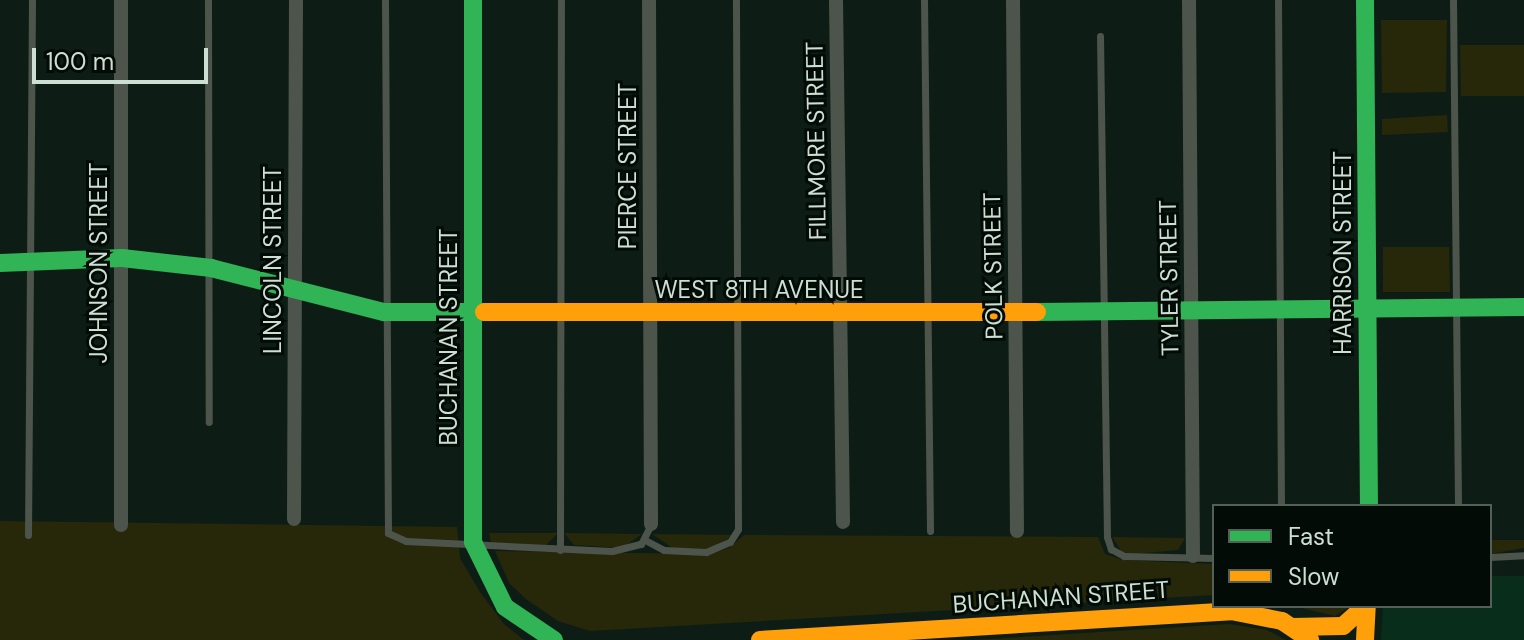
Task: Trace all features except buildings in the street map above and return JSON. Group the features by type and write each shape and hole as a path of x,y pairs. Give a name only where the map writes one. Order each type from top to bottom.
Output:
{"street":[{"name":"JOHNSON STREET","path":"121,0 121,525"},
{"name":"LINCOLN STREET","path":"294,519 296,0"},
{"name":"BUCHANAN STREET","path":"473,0 473,542 505,607 554,640"},
{"name":"PIERCE STREET","path":"649,0 651,524"},
{"name":"FILLMORE STREET","path":"836,0 843,522"},
{"name":"POLK STREET","path":"1013,0 1017,531"},
{"name":"TYLER STREET","path":"1189,0 1193,556"},
{"name":"HARRISON STREET","path":"1365,0 1369,504"},
{"name":"WEST 8TH AVENUE","path":"0,263 122,258 208,268 384,312 473,315 1524,307"},
{"path":"1292,627 1343,626 1364,608"},
{"path":"1365,640 1366,608"},
{"name":"BUCHANAN STREET","path":"760,640 1231,611 1257,613 1292,627 1310,640"}],"lane":[{"path":"28,535 32,0"},
{"path":"208,0 209,422"},
{"path":"385,0 385,526 399,540 473,542 560,550 626,550 645,540 651,524"},
{"path":"560,550 561,0"},
{"path":"645,540 664,550 706,552 730,542 738,529 736,0"},
{"path":"924,0 930,531"},
{"path":"1278,0 1281,504"},
{"path":"1453,0 1458,504"},
{"path":"1100,36 1109,545 1124,556 1212,558"},
{"path":"1492,557 1524,555"}],"shaded area":[{"path":"1381,20 1447,20 1446,92 1382,93"},
{"path":"1460,45 1524,45 1524,96 1461,96"},
{"path":"1447,115 1448,132 1382,135 1382,119"},
{"path":"1383,247 1449,247 1450,292 1383,292"},
{"path":"0,521 457,527 460,558 480,592 504,624 524,640 0,640"},
{"path":"489,533 558,533 546,545 491,542"},
{"path":"564,533 642,534 622,548 574,545"},
{"path":"652,534 734,535 709,549 674,549"},
{"path":"744,535 1098,537 1105,554 1123,560 1212,564 1212,595 590,631 558,621 526,599 509,583 495,551 710,554 729,548"},
{"path":"1112,537 1185,538 1178,550 1133,554 1122,552"},
{"path":"1492,540 1524,540 1524,548 1492,554"},
{"path":"1492,576 1524,576 1524,640 1381,640 1383,608 1492,608"},
{"path":"1302,608 1348,608 1335,616"},
{"path":"1229,624 1267,630 1286,640 973,640"}],"traffic: fast":[{"path":"473,0 473,542 505,607 554,640"},
{"path":"1365,0 1369,504"},
{"path":"0,263 122,258 211,268 384,312 484,312"},
{"path":"1037,312 1524,307"}],"traffic: slow":[{"path":"484,312 1037,312"},
{"path":"1292,627 1343,626 1363,608"},
{"path":"1365,640 1367,608"},
{"path":"760,640 1231,611 1282,621 1310,640"}]}
